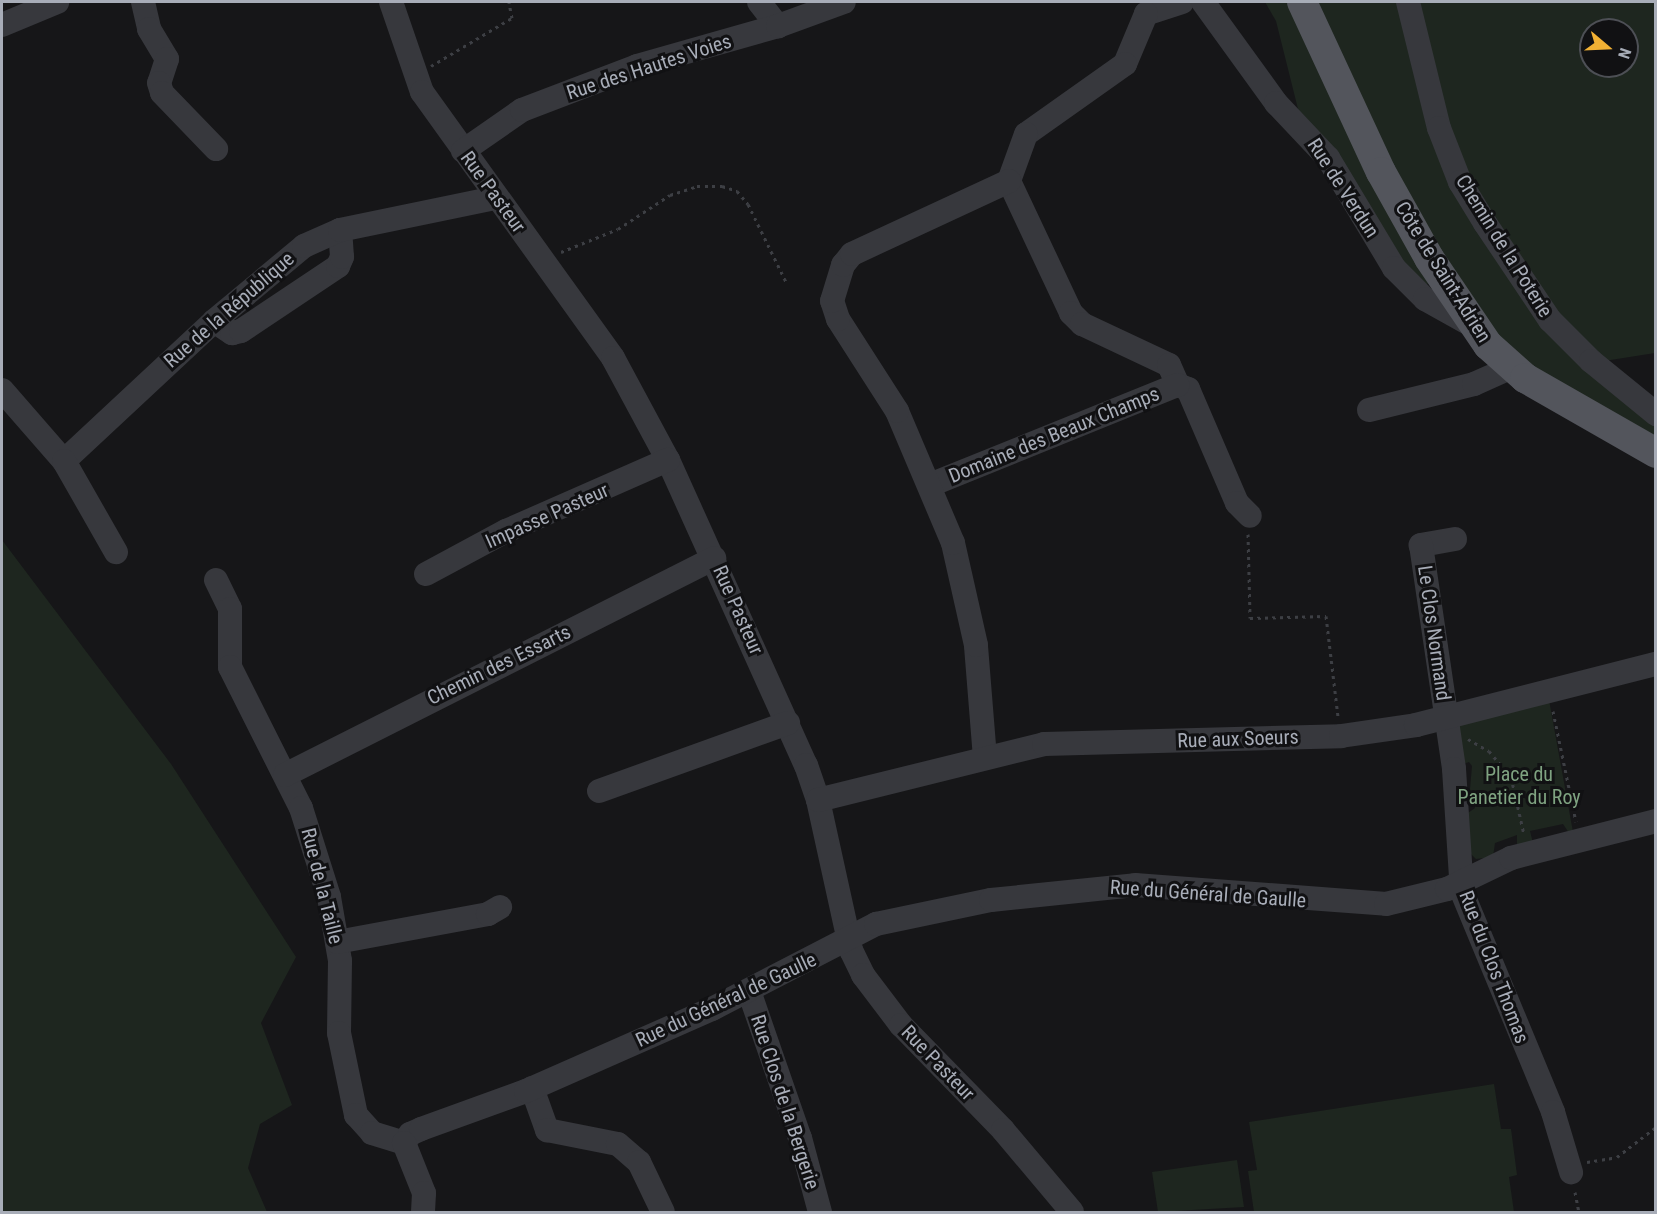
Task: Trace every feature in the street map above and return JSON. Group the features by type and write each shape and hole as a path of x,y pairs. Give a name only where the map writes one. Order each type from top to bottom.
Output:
{"main road":[{"name":"Côte de Saint-Adrien","path":"1302,2 1381,172 1429,258 1477,328 1510,368"},
{"path":"1510,368 1656,453"}],"street":[{"path":"2,25 57,2"},
{"path":"143,2 149,29 167,59 159,83 162,93 216,149"},
{"name":"Rue Pasteur","path":"391,2 414,76 494,198 613,358 668,460 788,723 818,800 850,940 863,975 878,997 1003,1130 1072,1212"},
{"path":"759,2 778,26"},
{"name":"Rue des Hautes Voies","path":"463,151 522,110 637,66 778,26 844,2"},
{"path":"1009,180 1026,134 1125,64 1146,15 1182,2"},
{"name":"Rue de Verdun","path":"1203,2 1276,104 1328,158 1394,268 1433,305 1477,328"},
{"name":"Chemin de la Poterie","path":"1408,2 1439,128 1460,182 1550,320 1591,362 1656,414"},
{"name":"Domaine des Beaux Champs","path":"985,758 982,697 966,591 953,543 897,411 833,309 834,292 847,258 860,249 1009,180 1066,306 1077,320 1169,365 1178,385"},
{"name":"Rue de la République","path":"64,461 214,321 304,246 340,230 494,198"},
{"path":"214,321 232,333 242,331 338,266 342,257 340,230"},
{"path":"1369,410 1474,384 1510,368"},
{"name":"Domaine des Beaux Champs","path":"930,485 1178,385 1188,389 1237,502 1250,516"},
{"path":"2,390 64,461 116,552"},
{"name":"Impasse Pasteur","path":"426,574 506,531 668,460"},
{"name":"Le Clos Normand","path":"1446,722 1421,545 1455,539"},
{"name":"Chemin des Essarts","path":"285,775 714,558"},
{"name":"Rue de la Taille","path":"216,580 230,609 230,668 285,775 310,832 337,942 339,1033 359,1122 372,1133 404,1143"},
{"name":"Rue aux Soeurs","path":"818,800 1044,744 1341,736 1446,722 1550,691 1656,664"},
{"name":"Rue du Clos Thomas","path":"1446,722 1462,882 1468,910 1553,1112 1570,1168"},
{"path":"599,791 788,723"},
{"name":"Rue du Général de Gaulle","path":"404,1143 410,1134 421,1129 532,1088 749,991 850,940 876,924 991,900 1094,887 1135,885 1386,904 1435,893 1511,858 1656,821"},
{"path":"337,942 488,914 500,907"},
{"name":"Rue Clos de la Bergerie","path":"749,991 800,1138 820,1212"},
{"path":"532,1088 547,1130 618,1144 639,1162 663,1212"},
{"path":"404,1143 424,1193 423,1212"}],"path":[{"path":"414,76 512,18 509,2"},
{"path":"543,261 618,230 670,195 697,186 722,186 737,191 748,204 786,282"},
{"path":"1250,516 1250,618 1326,616 1341,736"},
{"path":"1550,691 1579,833"},
{"path":"1446,722 1490,751 1511,777 1527,844"},
{"path":"1570,1168 1617,1157 1656,1127"}],"green space":[{"path":"1265,2 1655,2 1655,353 1585,364 1655,423 1654,440 1517,361 1450,273 1423,286 1401,266 1300,117 1276,21"},
{"path":"2,540 171,764 296,957 261,1023 292,1105 260,1124 248,1168 267,1212 2,1212"},
{"name":"Place du Panetier du Roy","path":"1549,700 1573,832 1569,833 1563,824 1530,831 1533,843 1517,848 1517,835 1495,843 1493,857 1476,859 1469,852 1465,815 1475,808 1470,789 1472,766 1469,762 1460,765 1453,724"},
{"path":"1494,1084 1501,1129 1511,1129 1517,1175 1509,1177 1514,1212 1254,1212 1248,1171 1257,1170 1249,1122"},
{"path":"1237,1160 1244,1207 1158,1212 1152,1172"}]}
